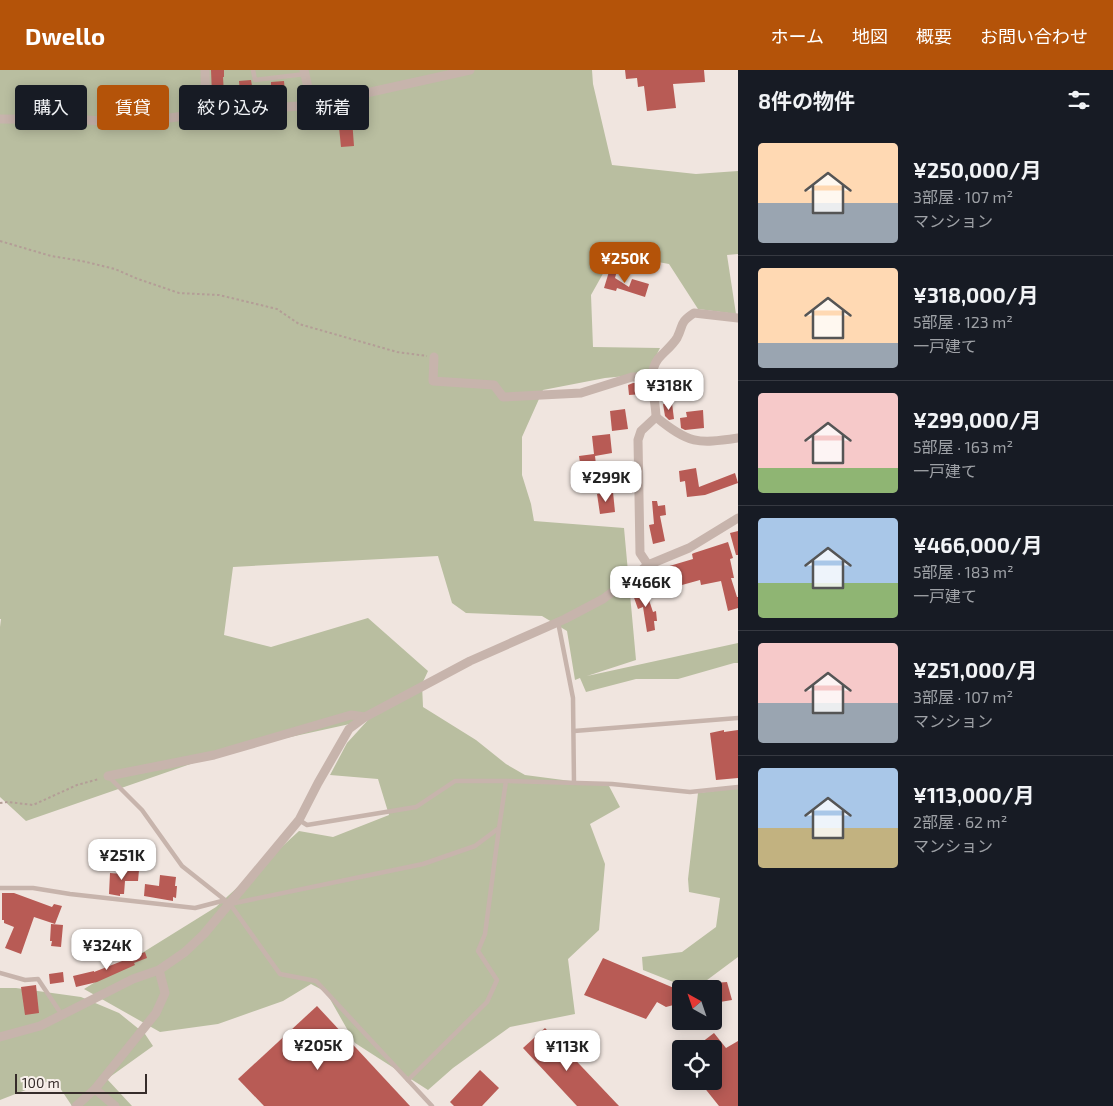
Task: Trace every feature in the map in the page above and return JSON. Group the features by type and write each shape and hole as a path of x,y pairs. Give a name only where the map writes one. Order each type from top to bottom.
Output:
{"street":[{"path":"205,70 205,85"},
{"path":"369,92 470,70"},
{"path":"305,72 308,85"},
{"path":"0,119 87,120 133,123 179,117"},
{"path":"648,566 640,553 638,440 641,431 656,417 652,378 654,367 676,339 684,320 694,313 738,318"},
{"path":"434,357 433,381 494,385 503,396 581,393 632,377 652,378"},
{"path":"656,417 689,440 703,442 738,438"},
{"path":"0,1037 40,1026 133,979 159,970 185,952 204,934 230,904 299,820 349,729 365,717 470,661 558,622 603,599 648,566 689,548 738,518"},
{"path":"108,776 214,754 351,715 365,717"},
{"path":"76,1106 95,1089 156,1013 165,994 159,970"},
{"path":"95,1089 115,1106"}],"lane":[{"path":"253,70 255,80 305,72"},
{"path":"558,622 573,698 574,783"},
{"path":"574,731 738,718"},
{"path":"108,776 142,810 182,866 230,904 280,974 316,981 432,1106"},
{"path":"299,820 307,825 416,807 455,781 612,784 690,792 738,787"},
{"path":"408,1080 487,1002 497,980 478,951 485,934 506,781"},
{"path":"0,888 33,888 195,908 222,901 230,904 423,864 474,846 499,828"},
{"path":"0,973 25,980 38,979 62,1015"}],"path":[{"path":"0,241 51,256 115,268 138,279 179,293 219,295 277,309 299,324 397,352 434,357"},
{"path":"0,802 33,806 77,785 108,776"}],"green space":[{"path":"0,70 592,70 593,84 612,165 696,174 738,171 738,254 727,255 736,314 698,309 669,264 614,254 591,295 593,347 660,348 647,374 605,378 543,390 522,437 522,475 534,521 624,528 636,660 587,676 738,643 738,663 678,679 636,679 586,692 580,678 575,680 567,631 542,616 466,613 452,603 438,556 233,567 224,635 271,647 368,618 428,671 422,684 423,707 476,740 506,764 525,775 609,786 620,807 590,824 605,864 599,930 568,959 575,1014 510,1027 453,1068 428,1090 355,1043 326,992 311,984 283,1001 218,1024 160,1032 84,989 216,907 299,831 333,837 389,815 378,779 330,775 347,743 368,720 231,750 26,821 0,797"},
{"path":"738,788 738,957 707,980 672,981 643,970 642,957 682,952 716,927 720,898 689,892 688,879 698,793"},
{"path":"0,988 16,988 81,997 119,1013 145,1034 153,1046 107,1079 132,1106 72,1106 54,1079 0,1100"}],"building":[{"path":"211,70 224,70 223,85 212,85"},
{"path":"625,70 704,70 705,82 673,84 676,108 647,111 644,86 638,87 637,78 626,79"},
{"path":"251,80 252,85 239,85 239,81"},
{"path":"284,81 284,85 271,85 271,82"},
{"path":"339,130 353,130 354,146 341,147"},
{"path":"611,265 618,267 615,278 629,287 632,279 649,284 645,297 617,288 616,291 604,288"},
{"path":"644,383 645,394 629,395 628,385"},
{"path":"672,403 674,419 669,420 665,416 663,404"},
{"path":"625,409 628,429 612,431 610,411"},
{"path":"703,410 704,428 685,430 681,428 680,418 687,417 686,412"},
{"path":"610,434 612,453 595,456 597,473 582,476 579,456 594,454 592,436"},
{"path":"696,468 699,487 735,473 738,483 705,495 687,497 685,481 680,482 679,471"},
{"path":"621,481 632,481 633,493 621,493"},
{"path":"613,492 615,512 600,514 597,494"},
{"path":"652,501 657,501 658,506 665,505 666,515 660,516 665,541 653,544 649,525 654,524"},
{"path":"738,531 738,555 736,555 730,533"},
{"path":"728,542 733,558 730,559 734,578 731,578 738,597 738,608 728,611 721,581 701,585 700,580 682,585 679,574 659,580 656,570 693,559 692,554 694,553"},
{"path":"645,588 653,612 656,611 657,621 654,621 655,630 647,632 643,607 638,609 632,592"},
{"path":"724,730 724,732 738,730 738,778 716,780 710,733"},
{"path":"124,869 139,870 138,881 125,881 124,894 120,894 120,896 109,894 110,873 123,874"},
{"path":"160,875 176,877 176,898 173,897 173,901 144,896 145,884 159,886"},
{"path":"2,893 14,893 52,907 54,904 62,906 55,924 34,917 21,954 5,948 14,927 4,923 4,920 2,920"},
{"path":"51,924 63,925 61,947 51,946"},
{"path":"145,952 147,958 134,963 135,965 97,982 76,987 73,976 94,972"},
{"path":"603,958 672,987 672,1005 666,1007 657,1002 646,1019 584,995"},
{"path":"63,972 64,982 50,984 49,974"},
{"path":"722,982 727,982 732,1000 722,1002"},
{"path":"36,985 39,1013 25,1015 21,987"},
{"path":"317,1006 410,1106 264,1106 238,1079"},
{"path":"545,1028 619,1106 577,1106 523,1048"},
{"path":"714,1033 720,1040 705,1040"},
{"path":"738,1041 738,1106 719,1106 706,1090 722,1090 722,1043 726,1048"},
{"path":"480,1070 499,1088 482,1106 454,1106 450,1102"}]}
